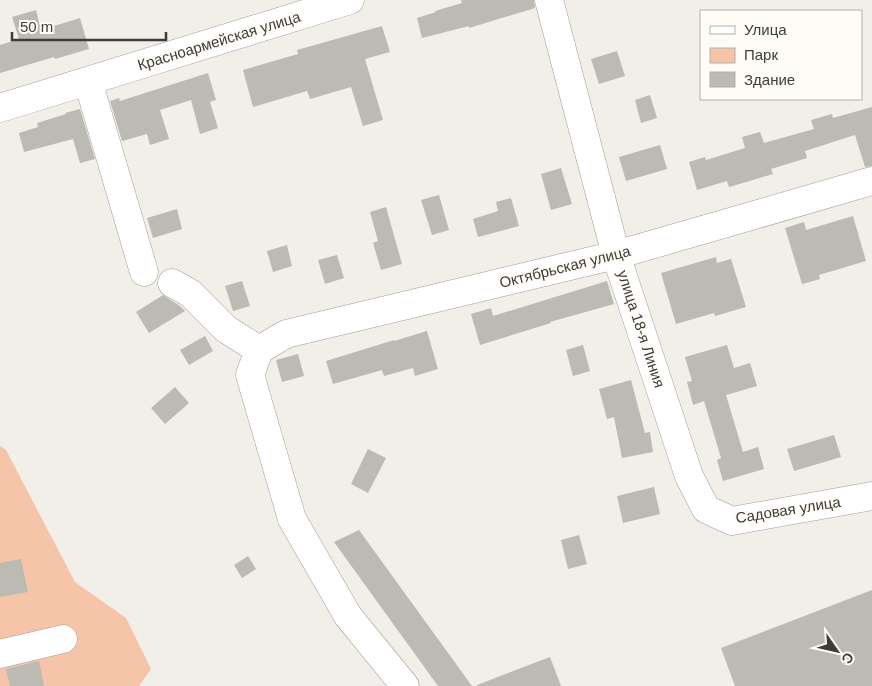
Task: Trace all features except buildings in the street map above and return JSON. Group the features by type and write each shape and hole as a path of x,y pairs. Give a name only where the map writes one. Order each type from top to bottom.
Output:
{"street":[{"name":"Красноармейская улица","path":"0,108 350,0"},
{"name":"улица 18-я Линия","path":"549,0 616,255 689,476 706,509"},
{"path":"88,81 144,272"},
{"name":"Октябрьская улица","path":"259,350 286,334 616,255 872,181"},
{"path":"172,283 190,293 226,329 259,350 250,375 292,520 348,616 405,686"},
{"name":"Садовая улица","path":"706,509 732,522 872,496"},
{"path":"0,654 63,639"}],"green space":[{"path":"0,446 6,450 75,582 126,618 151,669 139,686 0,686"}]}
